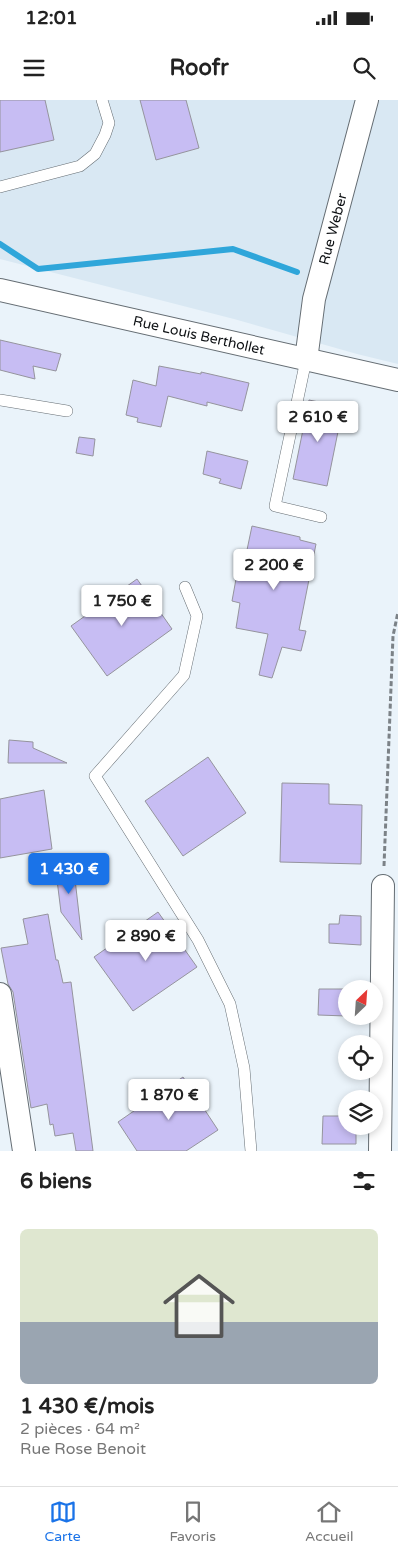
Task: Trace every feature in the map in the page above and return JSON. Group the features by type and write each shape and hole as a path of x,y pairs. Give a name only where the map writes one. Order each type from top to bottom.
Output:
{"street":[{"name":"Rue Weber","path":"306,360 314,299 367,100"},
{"name":"Rue Louis Berthollet","path":"0,290 398,380"},
{"path":"380,1151 383,886"},
{"path":"0,994 24,1151"}],"lane":[{"path":"0,188 80,166 95,154 109,123 102,100"},
{"path":"306,360 275,506 321,517"},
{"path":"0,400 67,411"},
{"path":"185,587 196,616 184,675 95,776 198,940 230,1004 244,1068 251,1151"}],"path":[{"path":"383,886 393,636 398,612"}],"shaded area":[{"path":"0,100 398,100 398,364 234,319 0,259"}],"building":[{"path":"0,100 45,100 54,140 0,152"},
{"path":"140,100 186,100 199,148 156,160"},
{"path":"0,340 61,354 56,371 33,366 35,379 0,370"},
{"path":"159,366 201,374 201,372 249,383 242,411 207,402 207,406 168,396 161,427 137,422 138,418 126,415 133,380 156,386"},
{"path":"309,400 343,407 327,486 293,479"},
{"path":"79,437 95,439 93,456 76,453"},
{"path":"207,451 248,461 241,489 219,483 221,479 203,474"},
{"path":"252,526 300,537 300,540 316,544 299,630 306,631 301,651 282,647 272,678 259,675 268,634 236,628 240,603 232,601 238,568 243,569"},
{"path":"137,579 172,629 107,676 71,626"},
{"path":"9,740 33,742 33,748 67,763 8,763"},
{"path":"208,757 246,813 183,856 145,801"},
{"path":"282,783 329,784 329,804 362,805 361,864 280,862"},
{"path":"44,790 52,849 0,858 0,799"},
{"path":"73,862 82,940 61,912 55,864"},
{"path":"158,912 197,967 133,1011 94,957"},
{"path":"48,914 56,960 58,960 63,983 71,982 93,1151 76,1151 73,1133 55,1136 53,1124 50,1125 47,1104 31,1108 13,992 8,984 1,948 28,944 23,919"},
{"path":"340,915 361,916 361,945 329,943 329,924 339,924"},
{"path":"319,989 338,989 338,1016 318,1015"},
{"path":"183,1077 218,1130 186,1151 137,1151 118,1122"},
{"path":"323,1116 338,1116 338,1135 356,1135 356,1144 322,1144"}],"waterway":[{"path":"0,244 38,269 233,249 297,272"}]}
